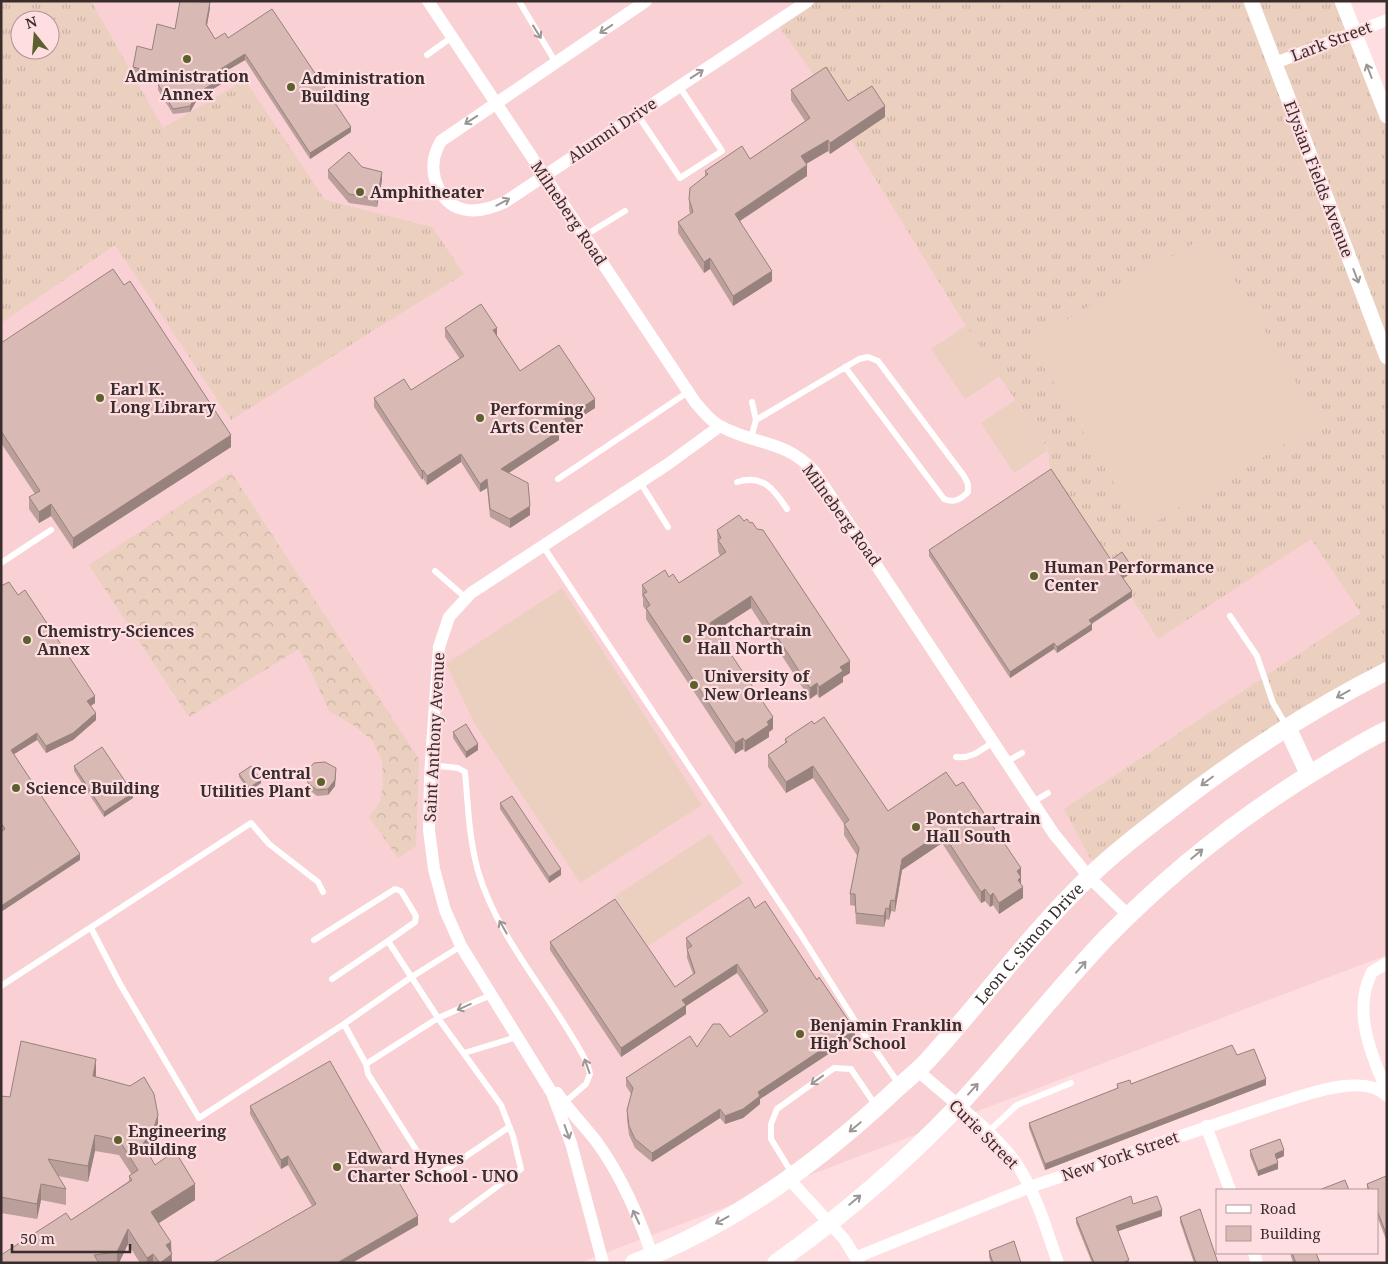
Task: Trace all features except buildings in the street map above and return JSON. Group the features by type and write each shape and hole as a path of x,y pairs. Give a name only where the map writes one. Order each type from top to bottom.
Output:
{"main road":[{"name":"Leon C. Simon Drive","path":"634,1263 653,1259 792,1177 877,1107 917,1070 1089,877 1207,781 1287,726 1387,672"},
{"path":"1287,726 1309,774"},
{"path":"776,1263 829,1223 889,1171 958,1106 1105,939 1217,836 1309,774 1387,730"}],"street":[{"name":"Milneberg Road","path":"428,1 688,392 720,426 790,451 814,471 1054,834 1089,877 1129,916"},
{"name":"Alumni Drive","path":"646,1 448,135 437,148 433,166 441,194 452,205 464,210 483,210 505,202 808,1"},
{"name":"Elysian Fields Avenue","path":"1252,1 1387,357"},
{"path":"1342,1 1387,116"},
{"name":"Lark Street","path":"1275,63 1387,20"},
{"name":"Saint Anthony Avenue","path":"604,1263 571,1143 552,1093 461,946 445,910 434,869 429,830 430,765 439,647 449,617 466,598 542,545 567,535 720,426"},
{"path":"1387,963 1372,972 1364,996 1367,1034 1374,1060 1387,1091"},
{"name":"Curie Street","path":"917,1070 987,1132 1015,1162 1030,1187 1058,1263"},
{"name":"Saint Anthony Avenue","path":"540,1072 597,1143 619,1179 653,1259"},
{"name":"New York Street","path":"858,1260 1030,1187 1287,1100 1338,1087 1354,1085 1373,1087 1387,1096"},
{"path":"1206,1126 1230,1189"},
{"path":"792,1177 858,1260"}],"lane":[{"path":"520,1 556,63"},
{"path":"427,55 452,37"},
{"path":"637,114 680,178 722,151 679,85"},
{"path":"584,236 625,211"},
{"path":"756,420 845,367 864,358 878,361 964,476 968,484 968,492 962,499 952,502 944,499 845,367"},
{"path":"558,479 688,392"},
{"path":"751,438 756,420 752,402"},
{"path":"737,482 754,479 766,483 787,509"},
{"path":"640,482 668,527"},
{"path":"1,563 51,530"},
{"path":"542,545 801,935 855,1021 900,1086"},
{"path":"435,571 466,598"},
{"path":"1230,616 1257,656 1273,703 1287,726"},
{"path":"956,756 964,758 977,754 993,742"},
{"path":"1006,762 1022,753"},
{"path":"430,765 458,768 465,772 474,852 486,892 496,914 526,966 587,1063 590,1074 586,1084 564,1103"},
{"path":"1033,802 1048,793"},
{"path":"1,986 250,823 269,844 318,882 323,892"},
{"path":"314,940 395,889 401,891 416,916 415,922 332,979"},
{"path":"91,928 120,984 199,1118 461,946"},
{"path":"388,941 410,978 501,1105 521,1169 452,1220"},
{"path":"366,1064 438,1018 491,995"},
{"path":"344,1024 366,1064 372,1082 434,1178 509,1126"},
{"path":"464,1054 518,1036"},
{"path":"792,1177 770,1139 771,1124 777,1109 834,1068 851,1069 877,1107"},
{"path":"987,1132 1017,1105 1071,1083"}],"shaded area":[{"name":"University of New Orleans","path":"1,1 1236,1 1387,414 1387,955 579,1263 1,1263"}],"green space":[{"path":"1,1 91,1 163,128 245,80 325,200 432,227 464,274 231,420 115,245 1,323"},
{"path":"808,1 1342,1 1387,116 1387,671 1352,689 1100,867 1090,858 1064,809 1361,613 1311,539 1158,639 1120,580 1132,572 1111,566 1051,475 1048,449 966,326 851,139 848,112 819,82 776,22"},
{"path":"1208,235 1320,423 1142,530 1029,342"},
{"path":"966,326 1000,376 965,399 931,349"},
{"path":"1015,400 1048,450 1014,473 981,423"},
{"path":"231,472 419,759 416,846 398,858 369,817 380,802 383,784 382,760 372,740 353,725 329,711 299,649 189,717 89,565"},
{"path":"562,588 702,805 580,883 475,724 446,664"},
{"path":"710,834 743,883 648,946 615,896"}],"place":[{"name":"Administration Annex","path":"187,59"},
{"name":"Administration Building","path":"291,87"},
{"name":"Amphitheater","path":"360,192"},
{"name":"Earl K. Long Library","path":"100,398"},
{"name":"Performing Arts Center","path":"480,418"},
{"name":"Human Performance Center","path":"1034,576"},
{"name":"Pontchartrain Hall North","path":"687,639"},
{"name":"Chemistry-Sciences Annex","path":"27,640"},
{"name":"University of New Orleans","path":"694,685"},
{"name":"Central Utilities Plant","path":"321,782"},
{"name":"Science Building","path":"16,788"},
{"name":"Pontchartrain Hall South","path":"916,827"},
{"name":"Benjamin Franklin High School","path":"800,1034"},
{"name":"Engineering Building","path":"118,1140"},
{"name":"Edward Hynes Charter School - UNO","path":"337,1167"}]}
